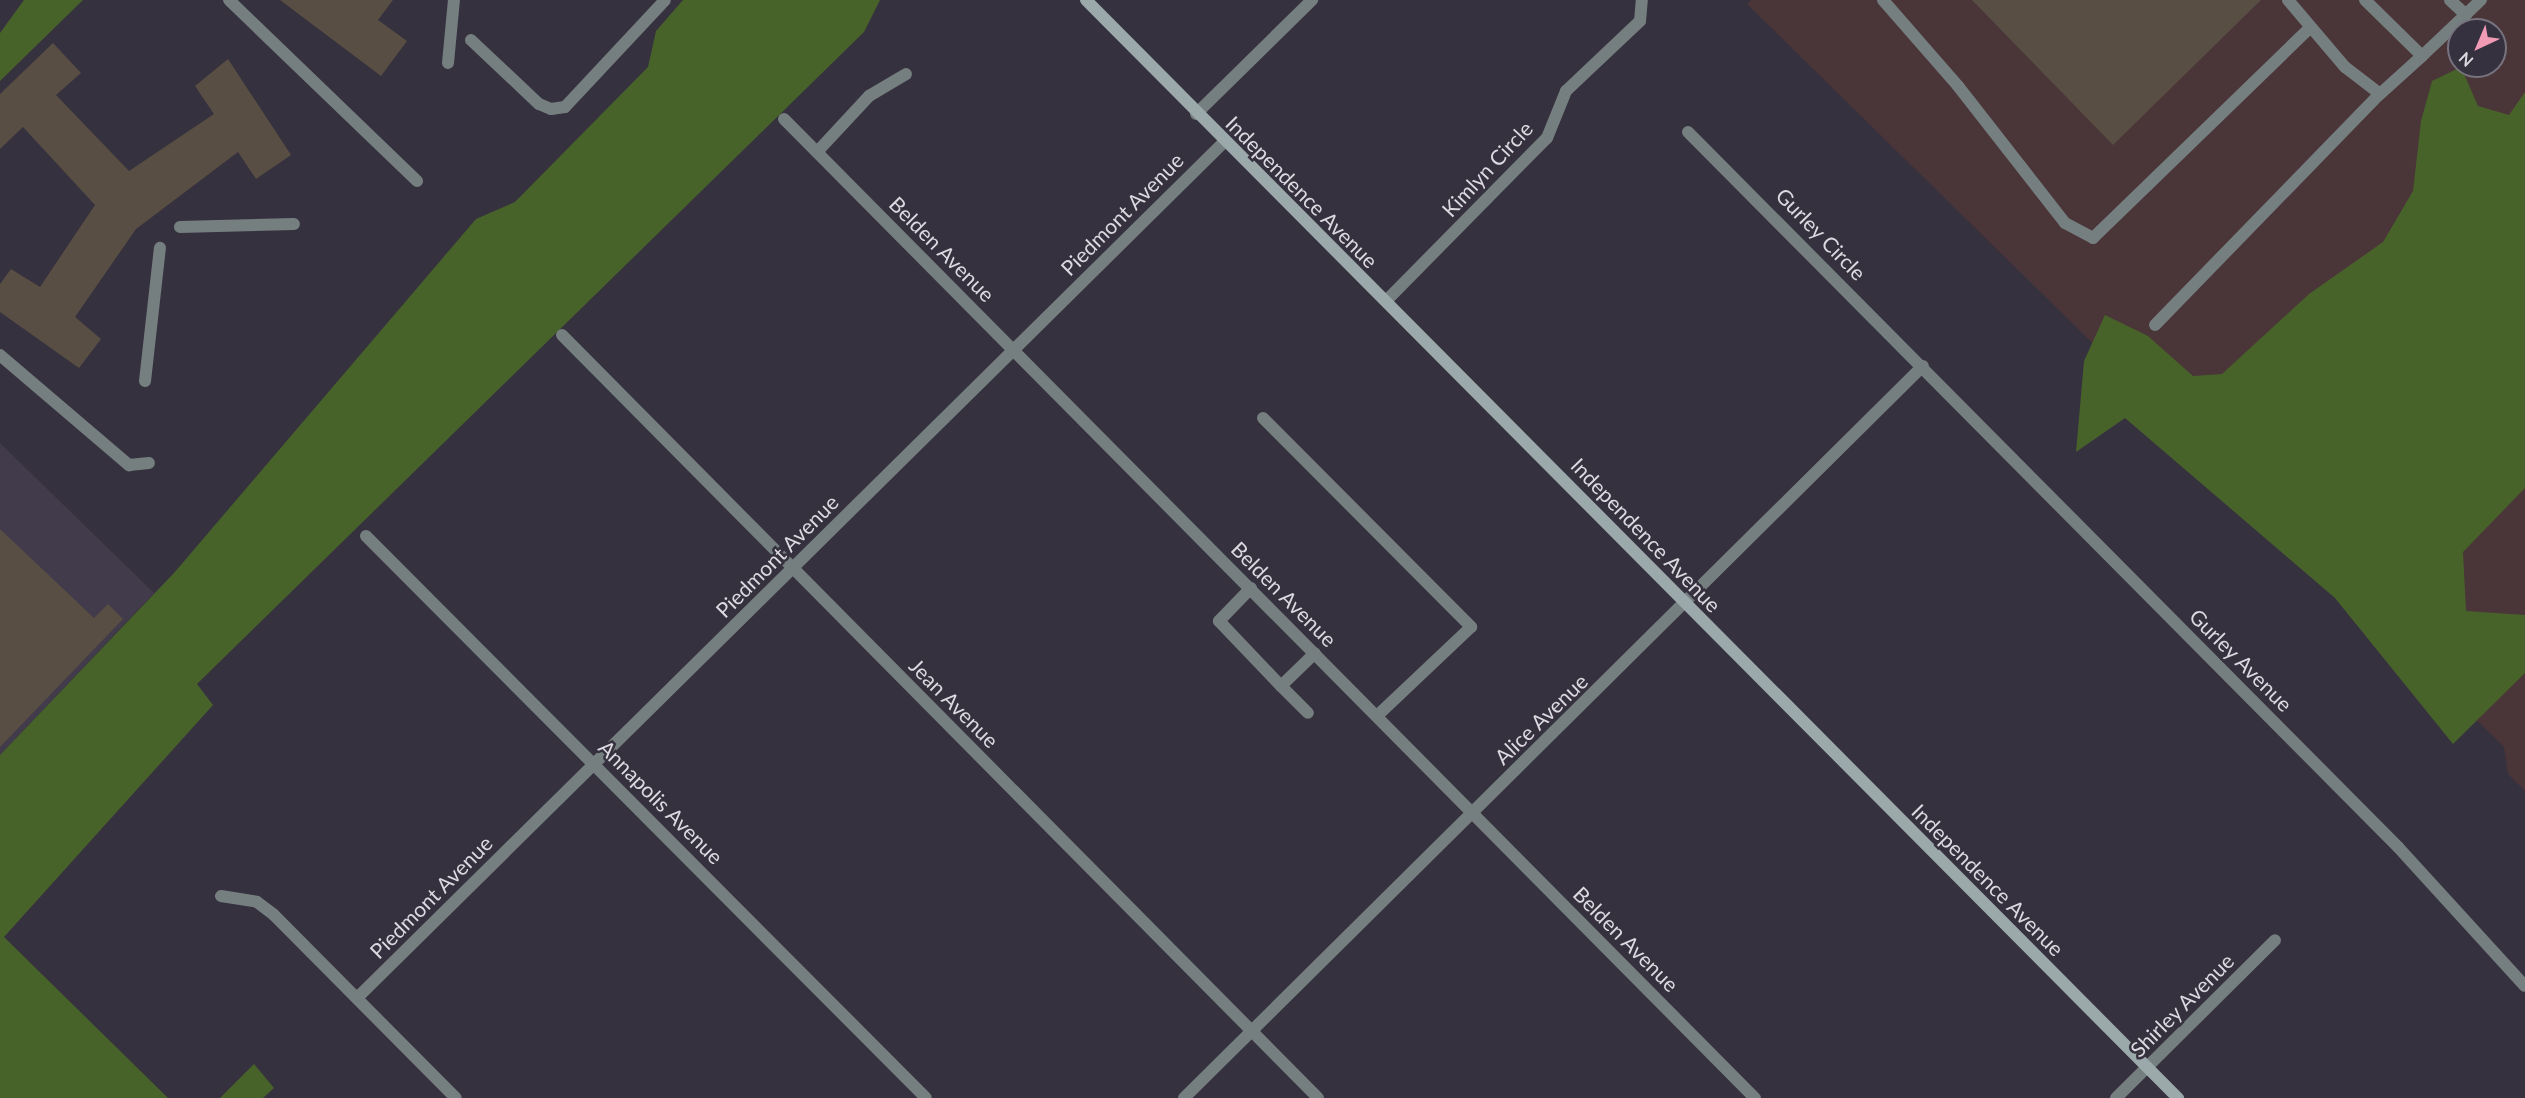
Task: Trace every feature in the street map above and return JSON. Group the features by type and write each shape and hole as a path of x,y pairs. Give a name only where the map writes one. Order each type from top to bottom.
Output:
{"street":[{"path":"229,0 417,181"},
{"path":"448,63 454,0"},
{"path":"471,40 538,104 551,110 565,107 665,0"},
{"name":"Independence Avenue","path":"1086,0 1196,114 2178,1098"},
{"path":"1196,114 1312,0"},
{"name":"Kimlyn Circle","path":"1386,302 1546,138 1566,92 1640,21 1642,0"},
{"path":"1883,0 1958,86 2065,223 2093,238 2309,29"},
{"path":"2288,0 2309,29 2380,94"},
{"path":"2365,0 2422,56"},
{"path":"2450,0 2461,18"},
{"path":"2463,18 2481,0"},
{"path":"2155,325 2380,94 2447,33"},
{"path":"817,152 869,96 906,74"},
{"name":"Belden Avenue","path":"784,119 1014,348 1755,1098"},
{"name":"Gurley Circle","path":"1688,132 1923,366"},
{"name":"Piedmont Avenue","path":"357,998 1224,142"},
{"path":"180,227 294,224"},
{"path":"146,381 160,248"},
{"name":"Jean Avenue","path":"562,335 1318,1098"},
{"path":"0,355 129,465 149,463"},
{"name":"Alice Avenue","path":"1184,1098 1686,604 1923,366"},
{"name":"Gurley Avenue","path":"1923,366 2398,847 2525,986"},
{"path":"1263,418 1471,627 1377,716"},
{"name":"Annapolis Avenue","path":"366,536 926,1098"},
{"path":"1251,588 1219,621 1308,713"},
{"path":"1281,686 1315,653"},
{"path":"221,896 257,902 456,1098"},
{"name":"Shirley Avenue","path":"2116,1098 2275,940"}],"shaded area":[{"path":"1751,0 2525,0 2525,791 2508,774 2504,747 1747,4"},
{"path":"0,443 154,593 0,755"}],"green space":[{"path":"24,0 83,0 0,81 0,33"},
{"path":"683,0 880,0 864,32 197,684 213,705 4,937 168,1098 0,1098 0,755 174,573 476,219 515,202 648,67 656,31"},
{"path":"2447,74 2447,78 2466,78 2478,106 2509,115 2525,92 2525,488 2463,552 2466,611 2525,615 2525,673 2453,744 2335,598 2125,418 2076,452 2084,361 2105,315 2148,336 2193,376 2222,374 2309,294 2383,242 2413,191 2421,121 2432,81"},
{"path":"254,1064 274,1088 263,1098 220,1098"}],"building":[{"path":"280,0 393,0 378,20 407,41 381,76"},
{"path":"1972,0 2261,0 2113,145"},
{"path":"53,43 81,73 56,95 129,171 214,114 195,86 228,59 291,155 256,179 238,152 136,229 75,317 101,339 79,368 0,312 0,284 11,269 40,287 95,205 23,127 0,149 0,94"},
{"path":"0,529 94,618 108,604 123,619 0,747"}]}
